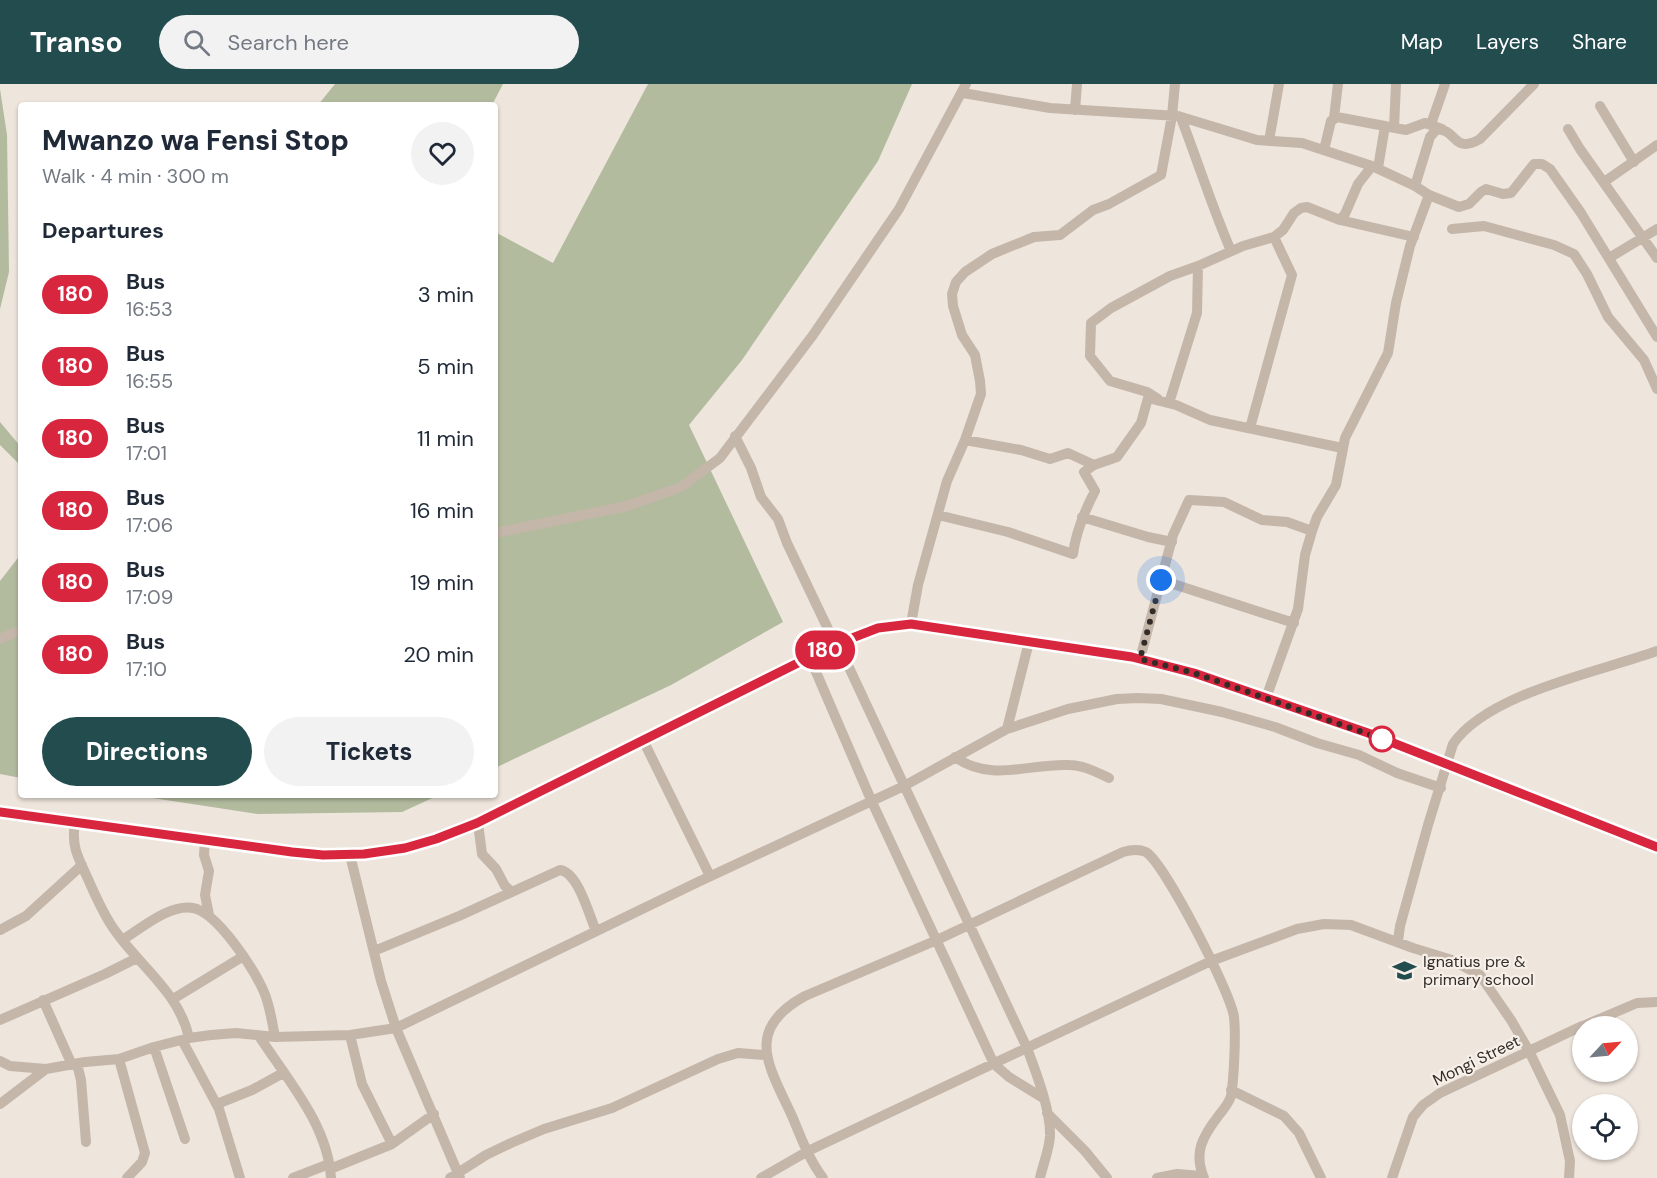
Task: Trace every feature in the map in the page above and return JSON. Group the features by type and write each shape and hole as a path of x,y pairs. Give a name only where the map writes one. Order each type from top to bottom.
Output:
{"street":[{"path":"1075,110 1077,84"},
{"path":"911,624 918,585 948,481 981,393 975,356 962,335 953,306 952,294 956,282 965,272 992,254 1028,239 1060,235 1093,210 1109,204 1161,175 1176,117 1175,84"},
{"path":"1269,141 1279,84"},
{"path":"1324,150 1334,118 1338,84"},
{"path":"1340,220 1346,214 1358,184 1375,167 1390,127 1396,84"},
{"path":"1431,123 1445,84"},
{"path":"1334,118 1345,118 1406,130 1431,123 1450,133 1456,142 1472,143 1480,139 1534,84"},
{"path":"498,532 627,507 681,487 720,458 813,334 899,209 965,88 1014,103 1176,117 1230,134 1269,141 1302,143 1375,167 1429,195 1448,203 1464,206 1486,189 1503,194 1511,193 1534,164 1542,164 1550,169 1581,213 1657,337"},
{"path":"1600,106 1634,162"},
{"path":"1176,117 1204,177 1214,211 1231,251"},
{"path":"1415,186 1430,137 1436,130 1442,129"},
{"path":"1568,129 1657,258"},
{"path":"1604,182 1657,145"},
{"path":"1266,698 1298,609 1305,555 1312,531 1324,504 1336,485 1342,448 1361,404 1388,353 1396,303 1414,237 1429,195"},
{"path":"1158,399 1147,392 1110,381 1090,356 1091,323 1112,308 1170,276 1231,251 1274,237 1283,230 1294,213 1301,208 1307,207 1340,220 1414,237"},
{"path":"1452,229 1484,226 1554,245 1574,254 1587,274 1608,317 1644,360 1657,389"},
{"path":"1609,258 1657,229"},
{"path":"1250,428 1292,275 1274,237"},
{"path":"1169,403 1197,313 1198,266"},
{"path":"938,515 1008,532 1073,554 1082,517 1095,491 1084,472 1094,465 1117,457 1141,423 1146,400 1151,398 1210,420 1342,448"},
{"path":"735,436 751,468 761,497 778,519 787,543 1028,1048 1047,1113 1050,1136 1040,1178"},
{"path":"965,440 1011,447 1050,459 1068,453 1094,465"},
{"path":"1140,659 1172,542 1189,500 1224,502 1262,520 1287,522 1312,531"},
{"path":"1082,517 1172,542"},
{"path":"1161,580 1294,622"},
{"path":"0,812 292,852 350,855 405,848 477,823 836,645 878,628 911,624 1140,659 1194,673 1368,733 1657,847"},
{"path":"0,639 18,631"},
{"path":"1008,729 1029,642"},
{"path":"1398,942 1400,926 1422,845 1453,744 1459,735 1483,715 1521,696 1657,651"},
{"path":"810,657 872,802 994,1064 1009,1077 1043,1098"},
{"path":"0,1061 10,1066 46,1069 119,1059 186,1039 236,1034 276,1037 350,1035 396,1028 710,876 872,802 1008,729 1068,709 1096,703 1138,698 1161,699 1222,712 1359,755 1441,788"},
{"path":"643,741 710,876"},
{"path":"956,758 970,765 992,770 1012,772 1067,765 1079,766 1109,777"},
{"path":"75,822 72,836 74,851 109,923 172,999 184,1019 186,1039 217,1104 240,1178"},
{"path":"477,823 482,854 511,891"},
{"path":"205,840 204,855 209,871 205,895 209,915"},
{"path":"823,1178 808,1151 765,1055 768,1032 776,1017 790,1004 805,996 937,940 1123,852 1138,850 1145,852 1163,872 1211,961 1228,996 1234,1018 1230,1098 1201,1144 1198,1156 1203,1177 1177,1174 1156,1178"},
{"path":"350,855 381,981 396,1028 434,1114 456,1176 486,1155 544,1129 612,1107 718,1059 738,1053 765,1055"},
{"path":"0,930 26,916 82,865"},
{"path":"374,951 459,916 549,873 560,870 565,870 570,874 579,889 596,932"},
{"path":"122,940 175,910 193,908 209,915 222,926 264,991 276,1037"},
{"path":"761,1178 808,1151 1211,961 1297,929 1324,924 1351,925 1452,960 1480,975 1511,1020 1560,1115 1570,1161 1569,1178"},
{"path":"172,999 242,957"},
{"path":"0,1020 137,958"},
{"path":"43,1000 81,1080 86,1142"},
{"name":"Mongi Street","path":"1606,1016 1637,1003 1657,1002"},
{"name":"Mongi Street","path":"1392,1178 1413,1117 1423,1105 1440,1093 1572,1031"},
{"path":"350,1035 362,1084 392,1144"},
{"path":"259,1036 314,1121 324,1143 330,1170"},
{"path":"154,1047 185,1139"},
{"path":"119,1059 144,1147 142,1162 127,1178"},
{"path":"0,1104 46,1069"},
{"path":"217,1104 252,1090 284,1073"},
{"path":"1231,1090 1284,1116 1299,1133 1321,1178"},
{"path":"1047,1113 1085,1151 1107,1178"},
{"path":"293,1178 330,1170 392,1144 434,1114"}],"green space":[{"path":"335,84 503,84 494,102 320,102"},
{"path":"648,84 912,84 878,161 742,360 689,425 783,622 671,685 498,767 498,234 553,263"},
{"path":"0,89 7,135 9,272 0,309"},
{"path":"0,422 18,443 18,463 0,445"},
{"path":"18,558 18,777 0,774 0,581"},
{"path":"153,798 432,798 402,812 258,814"}],"bus line":[{"name":"180","path":"0,812 323,855 350,855 405,848 477,823 834,645 878,628 911,624 1132,657 1194,673 1368,733 1657,847"}],"place":[{"name":"Ignatius pre & primary school","path":"1405,970"}],"route":[{"path":"1161,580 1140,659 1194,673 1388,741 1382,739"}]}
